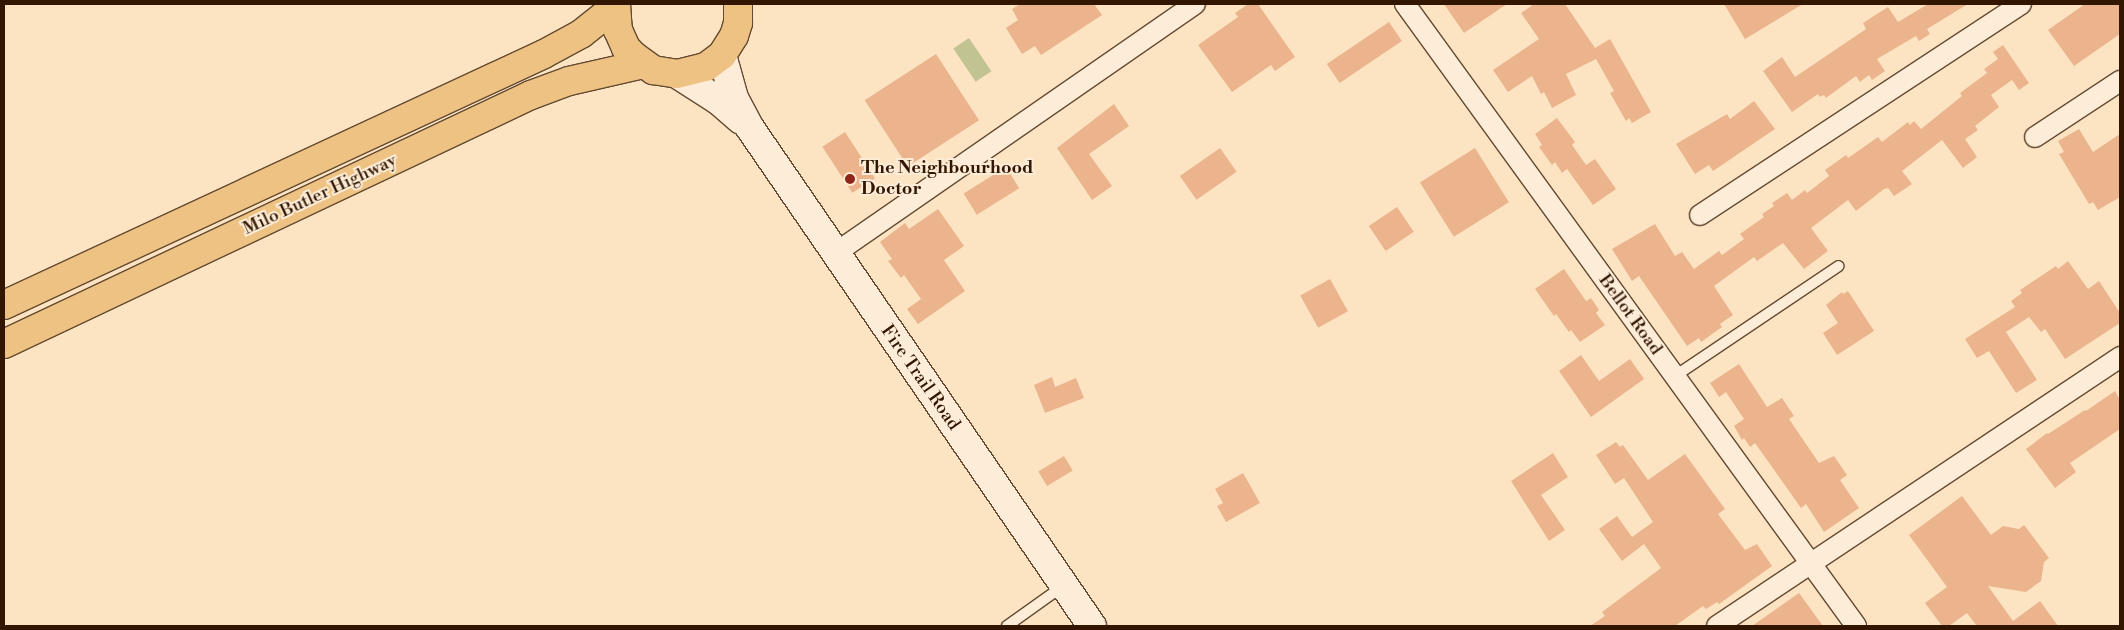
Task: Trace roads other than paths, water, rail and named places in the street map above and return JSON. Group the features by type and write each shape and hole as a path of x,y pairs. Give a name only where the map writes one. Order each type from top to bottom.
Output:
{"main road":[{"path":"616,6 618,30 621,39 630,52 643,64 665,73 678,74 706,67 722,55 734,36 741,8"},
{"name":"Milo Butler Highway","path":"4,305 552,50 581,34 616,6"},
{"name":"Fire Trail Road","path":"722,55 734,98 750,128 834,254 1092,626"},
{"name":"Milo Butler Highway","path":"4,344 531,95 569,81 643,64"},
{"name":"Fire Trail Road","path":"678,74 719,101 750,128"}],"street":[{"path":"834,254 1194,4"},
{"name":"Bellot Road","path":"1405,4 1856,626"},
{"path":"1700,215 2021,4"},
{"path":"2034,137 2120,81"},
{"path":"1717,626 2120,357"}],"lane":[{"path":"1675,376 1839,266"},
{"path":"1006,626 1064,586"}],"place":[{"name":"The Neighbourhood Doctor","path":"850,179"}]}
